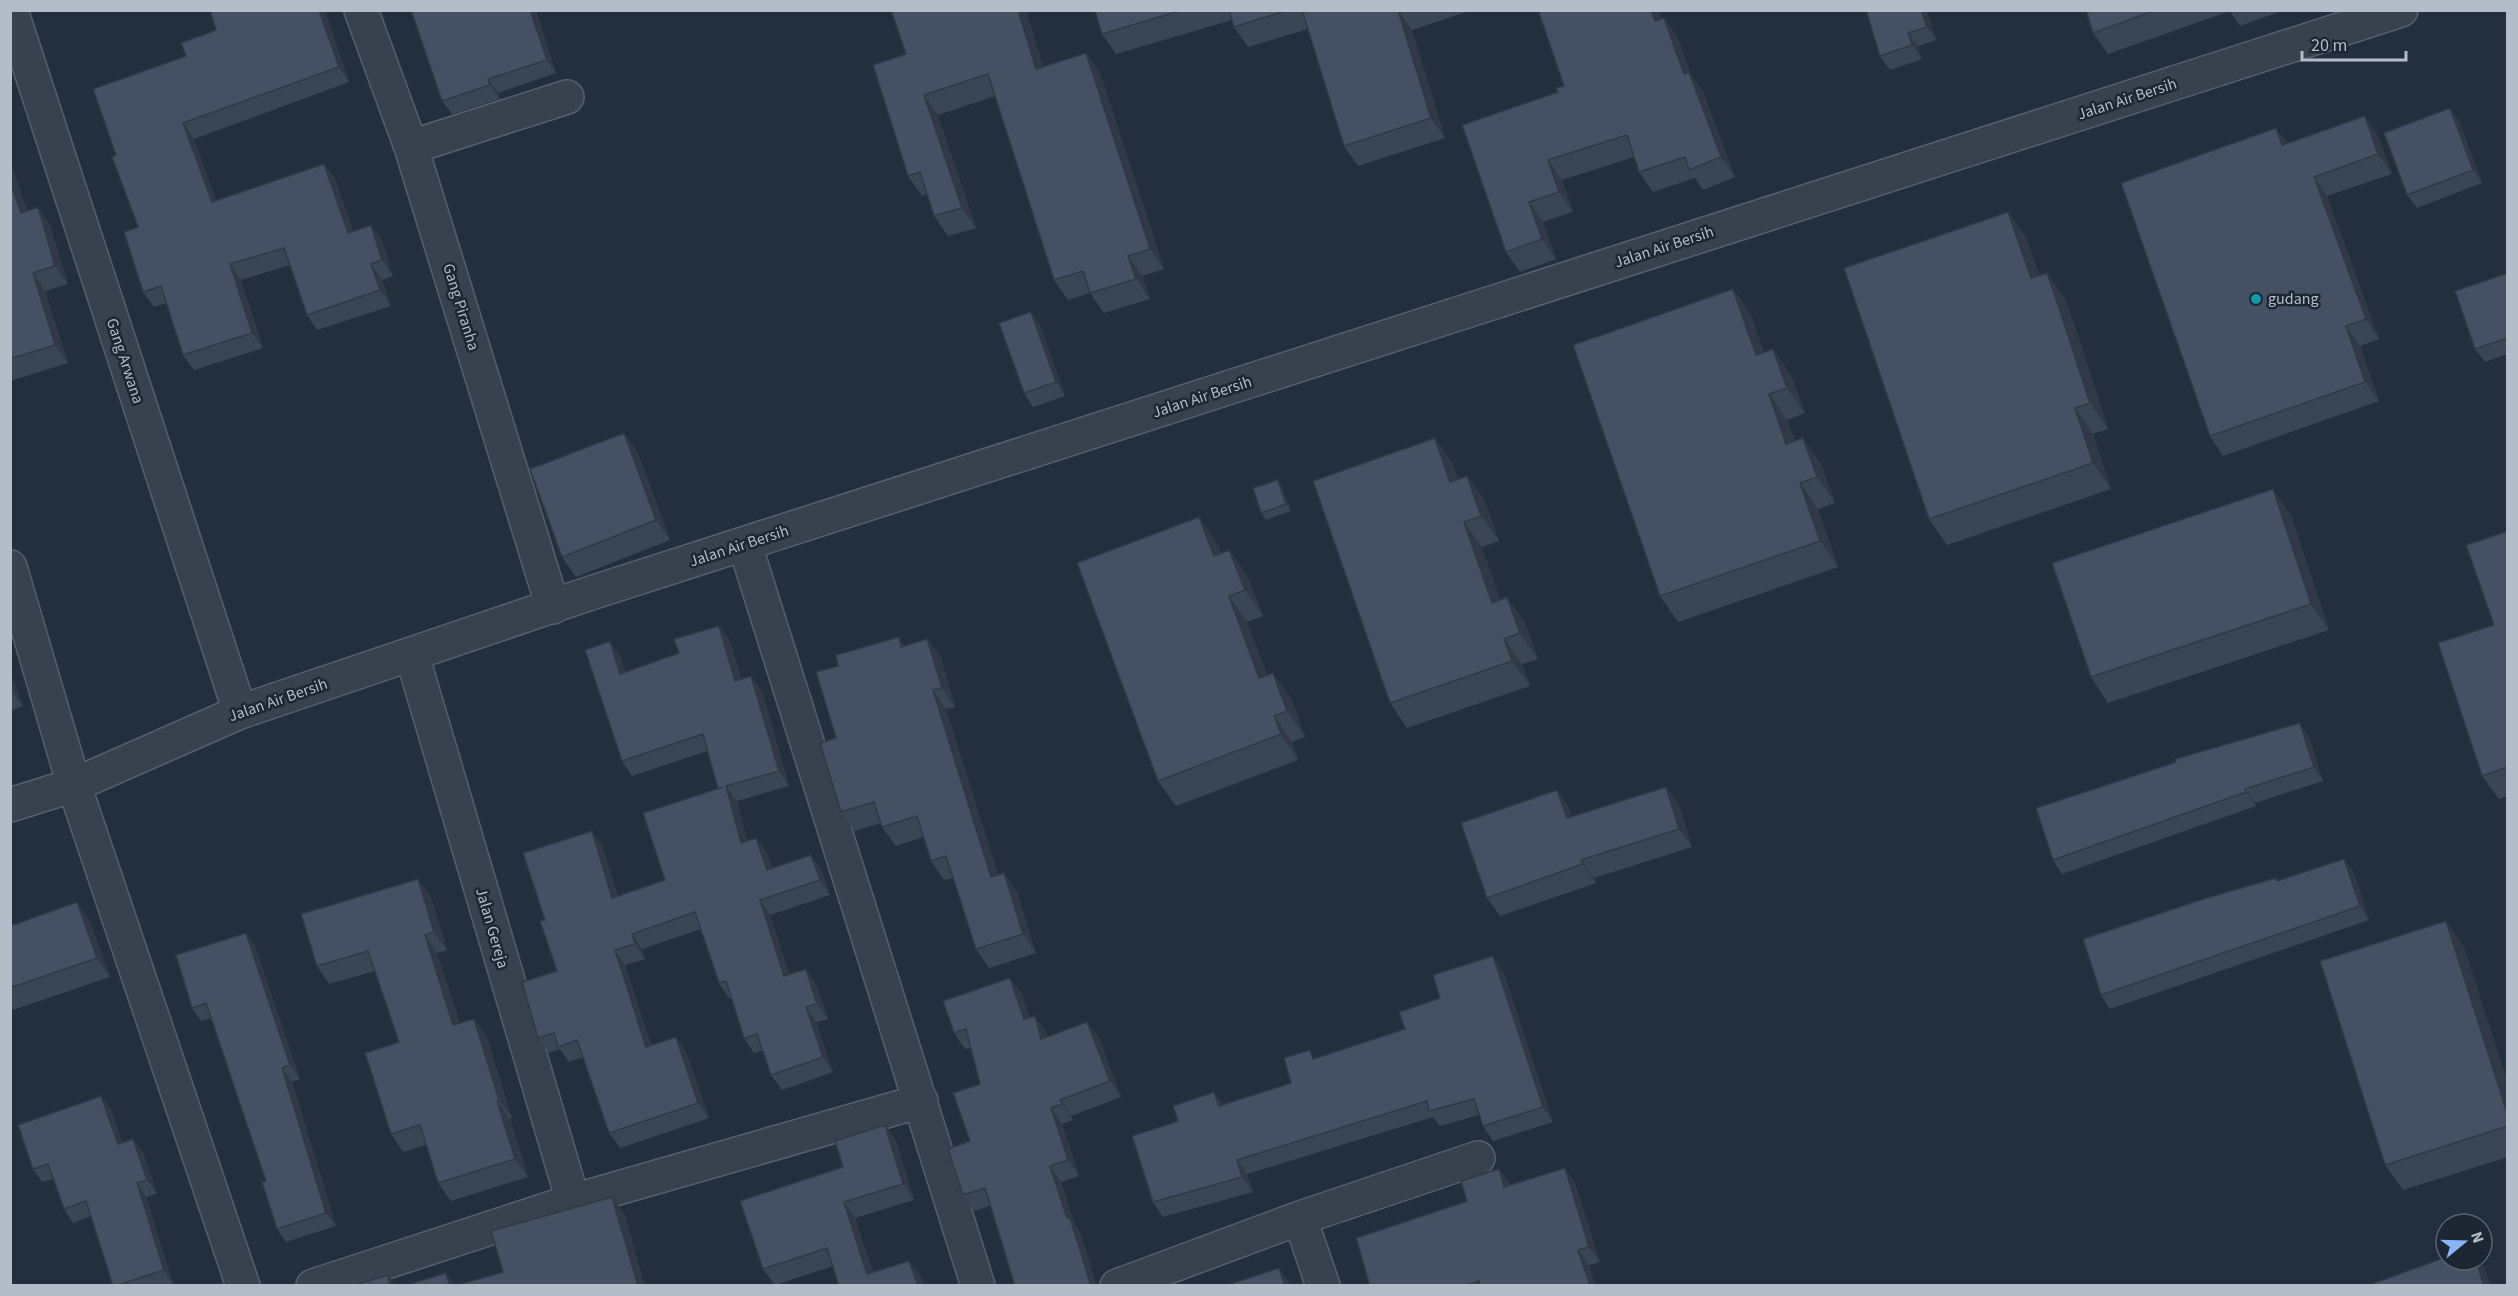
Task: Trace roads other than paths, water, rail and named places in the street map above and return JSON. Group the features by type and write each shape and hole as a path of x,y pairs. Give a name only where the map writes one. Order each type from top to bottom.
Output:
{"street":[{"name":"Gang Arwana","path":"11,10 240,712"},
{"name":"Gang Piranha","path":"361,10 411,147 553,607"},
{"name":"Jalan Air Bersih","path":"10,805 74,785 240,712 553,607 2401,10"},
{"path":"411,147 567,97"},
{"path":"745,545 978,1286"},
{"path":"10,567 74,785 243,1286"},
{"name":"Jalan Gereja","path":"412,655 573,1200"},
{"path":"313,1286 573,1200 921,1101"},
{"path":"1117,1286 1300,1218 1478,1158"},
{"path":"1300,1218 1323,1286"}],"place":[{"name":"gudang","path":"2256,299"}]}
